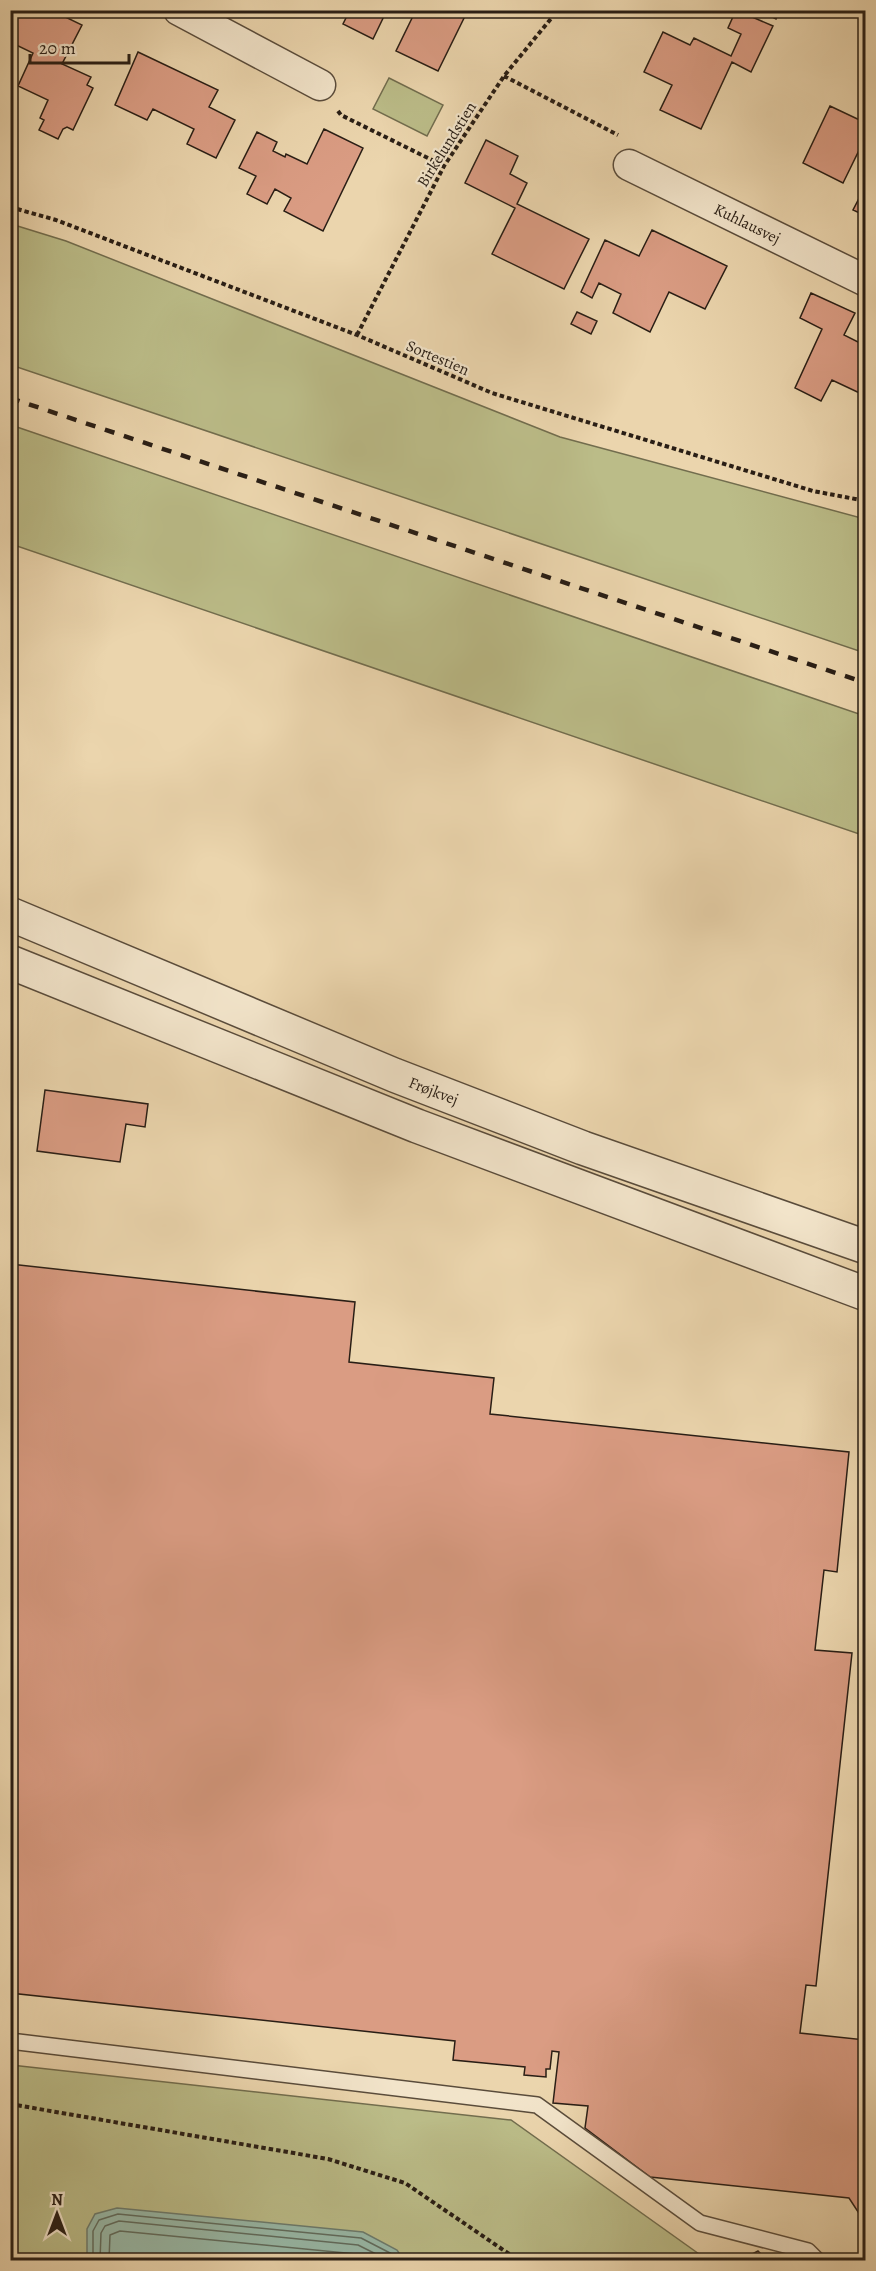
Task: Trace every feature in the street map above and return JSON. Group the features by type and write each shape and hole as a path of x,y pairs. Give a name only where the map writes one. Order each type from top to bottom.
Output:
{"street":[{"path":"179,10 320,85"},
{"name":"Kuhlausvej","path":"629,165 866,281"},
{"name":"Frøjkvej","path":"10,914 406,1079 583,1148 866,1247"},
{"path":"10,962 417,1126 866,1294"}],"lane":[{"path":"10,2041 537,2105 700,2223 808,2251 817,2260"}],"path":[{"name":"Birkelundstien","path":"357,335 444,166 504,76 558,10"},
{"path":"504,76 617,134 629,165"},
{"path":"320,85 341,115 444,166"},
{"name":"Sortestien","path":"10,207 56,220 357,335 492,393 813,491 866,501"},
{"path":"10,2104 328,2159 405,2183 518,2260"}],"green space":[{"path":"389,78 443,105 427,136 373,109"},
{"path":"11,224 66,241 560,437 865,519 865,653 11,365"},
{"path":"11,425 865,716 865,836 11,544"},
{"path":"11,2065 511,2120 699,2254 703,2260 11,2260"}],"water":[{"path":"117,2208 363,2232 397,2250 404,2260 87,2260 87,2229 95,2214"}],"building":[{"path":"10,10 51,10 82,25 62,64 91,77 87,85 93,88 73,130 67,127 63,129 58,139 39,130 44,120 40,118 48,100 18,86 33,53 10,42"},
{"path":"350,10 387,10 373,39 343,24"},
{"path":"416,10 468,10 438,71 396,51"},
{"path":"736,10 773,26 751,72 732,62 701,129 660,110 672,85 644,72 663,32 690,45 694,38 731,56 741,34 728,28"},
{"path":"759,10 780,10 776,19"},
{"path":"138,52 218,90 209,107 235,120 216,158 187,144 194,129 153,109 147,120 115,105"},
{"path":"830,106 866,123 866,136 843,183 803,163"},
{"path":"324,129 363,148 323,231 284,211 291,198 275,189 267,204 247,194 256,176 239,168 257,132 277,142 273,151 285,157 286,154 307,164"},
{"path":"486,140 518,156 510,174 527,183 517,204 589,239 564,289 492,254 515,208 465,183"},
{"path":"866,185 866,216 853,210"},
{"path":"652,230 727,266 705,309 669,292 650,332 613,313 621,294 599,283 592,298 581,292 605,240 639,256"},
{"path":"811,293 855,313 844,335 866,346 866,396 832,380 821,401 795,388 822,329 800,318"},
{"path":"577,312 597,321 591,334 571,324"},
{"path":"45,1090 148,1104 145,1127 126,1124 120,1162 37,1151"},
{"path":"10,1264 355,1302 349,1362 494,1378 490,1414 849,1452 837,1572 824,1570 815,1650 852,1653 816,1986 806,1985 800,2033 865,2040 866,2033 866,2224 849,2198 650,2177 585,2128 588,2106 553,2103 559,2052 552,2051 550,2069 546,2069 546,2077 524,2075 525,2067 453,2060 455,2041 10,1993"},
{"path":"758,2251 767,2260 741,2260"}],"railway":[{"path":"10,398 866,683"}]}
